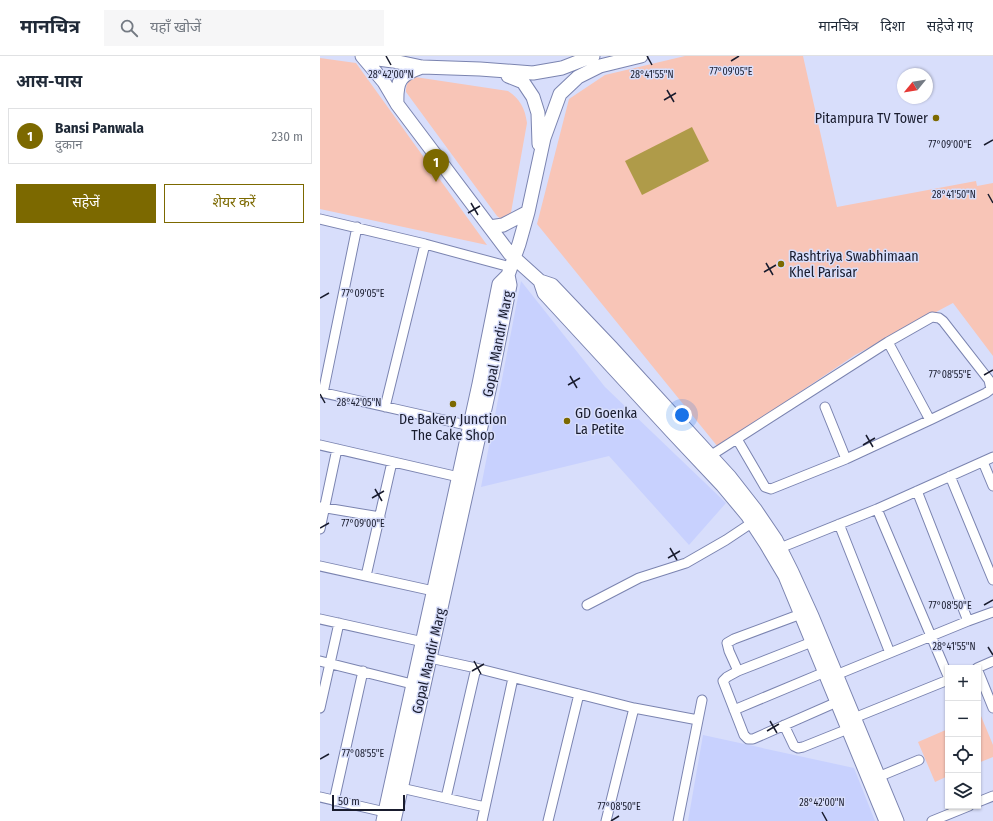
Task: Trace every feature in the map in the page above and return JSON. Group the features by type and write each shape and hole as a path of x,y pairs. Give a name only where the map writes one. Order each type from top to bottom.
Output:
{"street":[{"path":"361,56 422,67 493,70 533,74 562,68 586,57"},
{"path":"361,56 384,82 397,104 510,254 511,266"},
{"path":"540,155 544,138 560,94 578,77 600,66 641,56"},
{"path":"397,104 396,89 402,76 422,67"},
{"path":"493,70 524,82 533,97 538,113 540,155"},
{"name":"Gopal Mandir Marg","path":"387,818 412,684 427,643 475,427 510,286 511,266 528,212 540,155"},
{"path":"490,227 503,225 528,212"},
{"path":"320,219 511,266 540,281 552,285 611,347 710,456 717,471"},
{"path":"357,227 322,393 475,427"},
{"path":"385,407 425,244"},
{"path":"540,281 544,293 667,428 717,471 780,548 792,572 886,821"},
{"path":"710,456 888,342 932,317 939,318 943,321 989,380 991,389 930,420 846,459 771,489 765,487 737,439"},
{"path":"888,342 930,420"},
{"path":"825,407 846,459"},
{"path":"320,445 464,478"},
{"path":"320,529 322,507 337,449"},
{"path":"780,548 917,491 993,457"},
{"path":"366,576 392,462"},
{"path":"983,462 993,486"},
{"path":"950,476 993,580"},
{"path":"917,491 968,621"},
{"path":"322,507 380,517"},
{"path":"877,508 945,669"},
{"path":"587,605 639,578 686,563 726,540 756,520"},
{"path":"756,520 766,544 785,576 812,642 830,673 837,702 878,777 897,821"},
{"path":"839,524 890,653"},
{"path":"320,566 439,592"},
{"path":"734,710 830,673 890,653 993,612"},
{"path":"738,671 727,643 801,614"},
{"path":"320,619 427,643"},
{"path":"320,708 339,623"},
{"path":"812,642 738,671 722,681 744,735 748,739 753,739 837,702"},
{"name":"Gopal Mandir Marg","path":"387,818 401,788 430,658 427,643"},
{"path":"430,658 476,668 634,708 698,720"},
{"path":"320,661 412,684"},
{"path":"981,666 993,661"},
{"path":"446,798 476,668"},
{"path":"334,801 363,671"},
{"path":"482,821 513,678"},
{"path":"981,678 993,708"},
{"path":"784,725 794,746 798,748 804,747 849,722 945,681"},
{"path":"548,821 579,694"},
{"path":"678,821 702,700"},
{"path":"606,821 634,708"},
{"path":"878,777 919,760"},
{"path":"401,788 485,808"},
{"path":"981,801 993,796"},
{"path":"320,797 387,818"},
{"path":"932,821 962,809"}],"shaded area":[{"name":"Rashtriya Swabhimaan Khel Parisar","path":"685,56 803,56 837,207 976,181 977,186 993,183 993,356 953,303 855,355 718,447 537,224 569,99 605,75"},
{"path":"320,58 356,63 487,245 320,209"},
{"path":"415,77 508,91 516,97 521,104 527,123 510,218 504,221 497,216 406,92 406,86"},
{"path":"692,127 709,161 642,195 625,161"},
{"name":"GD Goenka La Petite","path":"521,281 605,387 726,503 689,545 609,456 481,487"},
{"path":"981,716 993,745 993,757 981,762"},
{"path":"945,730 945,777 935,782 918,742"},
{"path":"703,735 854,768 875,821 688,821"}],"place":[{"name":"Pitampura TV Tower","path":"936,118"},
{"name":"Bansi Panwala","path":"436,182"},
{"name":"Rashtriya Swabhimaan Khel Parisar","path":"781,264"},
{"name":"De Bakery Junction The Cake Shop","path":"453,404"},
{"name":"GD Goenka La Petite","path":"567,421"}]}
